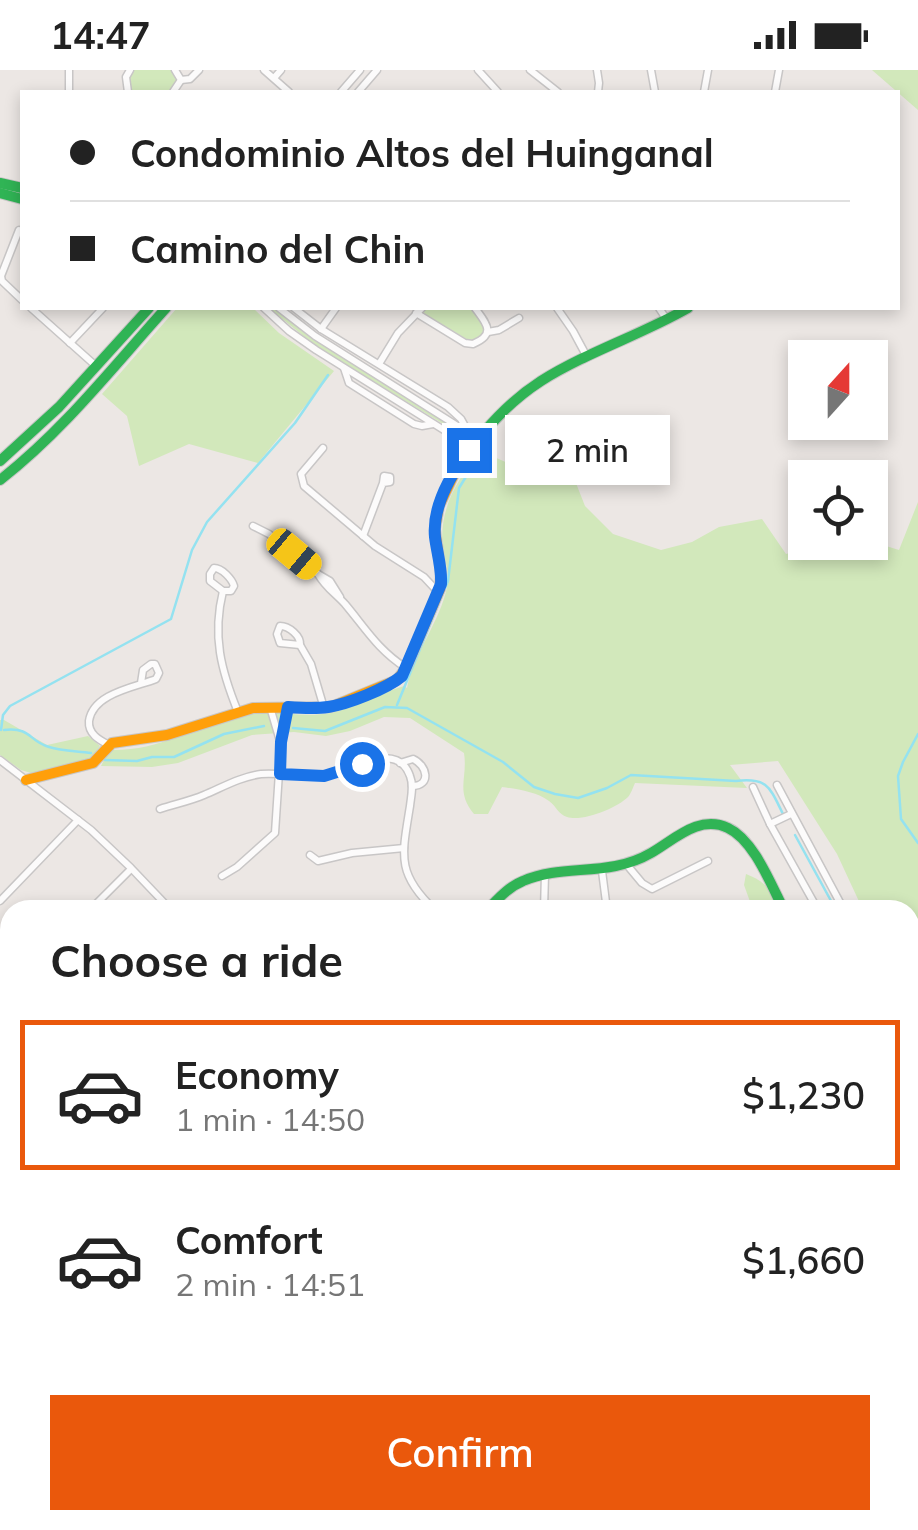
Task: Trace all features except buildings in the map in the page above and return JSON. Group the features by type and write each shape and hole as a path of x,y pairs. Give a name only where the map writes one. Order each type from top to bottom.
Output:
{"street":[{"path":"175,70 181,80"},
{"path":"181,80 190,79 199,70"},
{"path":"264,70 286,90"},
{"path":"274,78 281,70"},
{"path":"343,90 360,70"},
{"path":"360,90 377,70"},
{"path":"478,70 496,90"},
{"path":"530,70 555,90"},
{"path":"175,90 181,80"},
{"path":"19,230 2,281 20,298"},
{"path":"33,310 96,366"},
{"path":"70,343 101,310"},
{"path":"0,461 43,422 147,310"},
{"path":"0,480 54,432 164,310"},
{"path":"266,310 302,340 344,367 349,383 398,414 419,426 435,424 473,440"},
{"path":"282,310 314,336 473,440"},
{"path":"297,310 448,407 473,440"},
{"path":"321,328 334,310"},
{"path":"379,364 392,340 419,310 468,344 479,342 488,332 519,318"},
{"path":"476,310 488,332"},
{"path":"558,310 587,358"},
{"path":"660,310 667,320"},
{"path":"140,683 109,696 92,712 90,731 98,739 109,745 167,735 238,712 270,707 324,708 394,682 406,668 438,593 442,579 436,516 451,477 473,440 526,391 550,376 684,310"},
{"path":"43,422 54,432"},
{"path":"323,448 302,474 302,484 363,536 424,577 438,593"},
{"path":"363,536 384,482"},
{"path":"254,526 332,582 372,640 406,668"},
{"path":"424,577 442,579"},
{"path":"224,591 217,621 218,642 238,712"},
{"path":"300,646 311,664 324,708"},
{"path":"270,707 281,742"},
{"path":"222,876 237,868 275,833 281,742 288,707"},
{"path":"26,780 89,765 109,745"},
{"path":"160,808 192,800 246,777 324,776 380,757 400,762 413,759 424,767 424,782 412,786"},
{"path":"0,760 78,820 162,900"},
{"path":"400,762 412,786 404,848 406,868 410,882 425,900"},
{"path":"777,785 838,900"},
{"path":"753,787 812,900"},
{"path":"770,824 791,814"},
{"path":"1,900 78,820"},
{"path":"496,900 528,877 628,865 690,828 706,824 722,825 736,832 778,900"},
{"path":"310,854 318,861 404,848"},
{"path":"628,865 644,886 652,889 708,861"},
{"path":"100,900 132,868"},
{"path":"602,871 606,900"},
{"path":"544,873 544,900"}],"green space":[{"path":"132,70 171,70 177,81 170,90 131,90 128,80"},
{"path":"872,70 918,70 918,110 900,90"},
{"path":"175,310 255,310 279,333 334,371 258,463 189,444 139,466 127,416 102,394"},
{"path":"271,310 468,439 317,347"},
{"path":"472,310 483,326 483,334 474,341 468,340 424,313"},
{"path":"531,440 570,468 585,506 613,534 661,550 692,542 719,527 762,519 788,553 788,560 888,560 888,547 899,550 918,502 918,900 858,900 837,854 778,761 730,765 747,788 635,783 628,797 616,805 574,818 564,816 539,795 502,787 488,814 474,814 465,798 464,753 410,718 384,717 326,736 294,732 252,735 178,763 101,766 109,750 159,743 237,716 330,713 407,688 447,587 442,535 446,509 457,484 483,452 512,465"},
{"path":"0,720 47,745 88,736 100,746 90,760 31,773 0,755"},
{"path":"746,874 767,887 774,900 749,900 744,885"}],"waterway":[{"path":"1,730 3,715 10,706 171,619 192,550 207,522 295,423 328,375"},
{"path":"397,705 448,581 459,488 472,467"},
{"path":"293,728 325,731 385,707 407,708 503,762 534,787 555,794 578,798 631,775 755,781 767,786 783,814"},
{"path":"105,760 174,757 224,734 264,726"},
{"path":"4,730 25,732 54,748 91,753"},
{"path":"918,734 898,776 901,819 918,843"},
{"path":"795,835 831,900"}],"traffic: fast":[{"path":"0,183 20,188"},
{"path":"0,193 20,198"},
{"path":"0,461 59,407 147,310"},
{"path":"0,480 66,420 164,310"},
{"path":"456,470 494,421 541,381 684,310"},
{"path":"498,900 523,881 539,876 635,861 687,830 707,824 728,828 746,842 779,900"}],"traffic: slow":[{"path":"26,780 93,763 112,743 167,735 253,708 331,707 397,680 406,668 440,589 435,529 439,506 456,470"}],"route":[{"path":"362,764 324,776 280,774 288,707 339,705 402,676 441,584 436,516 451,477 469,450"}]}
